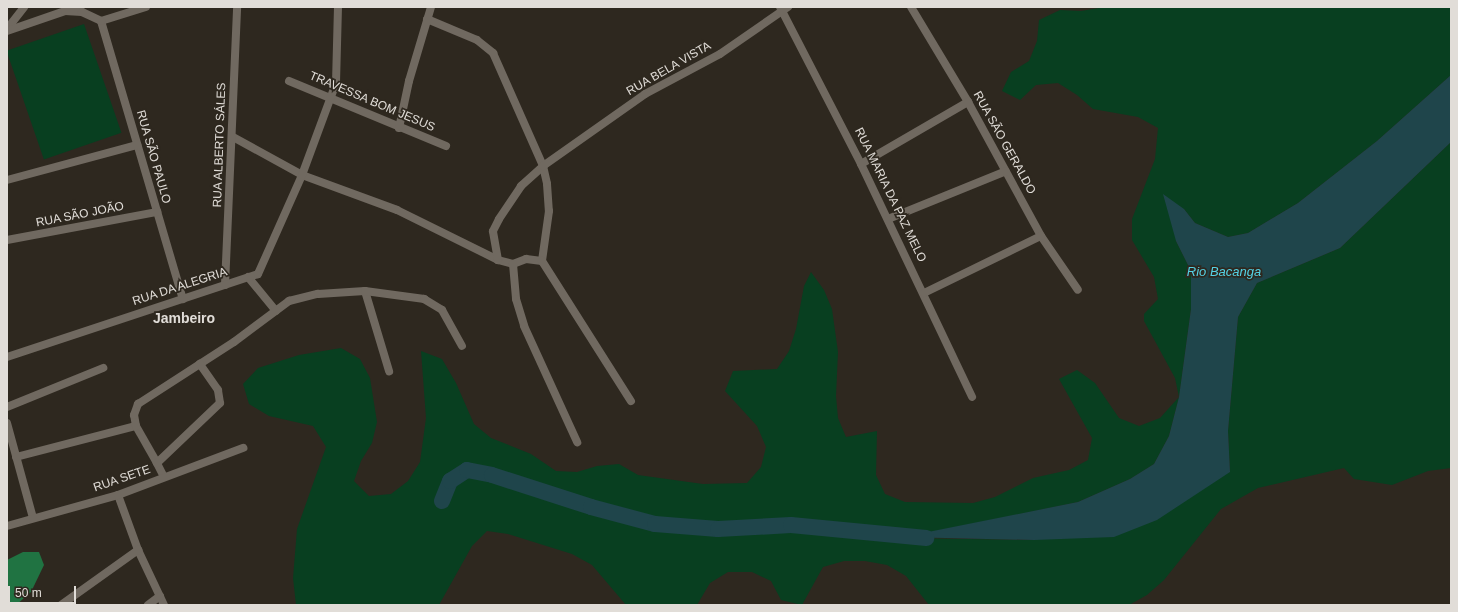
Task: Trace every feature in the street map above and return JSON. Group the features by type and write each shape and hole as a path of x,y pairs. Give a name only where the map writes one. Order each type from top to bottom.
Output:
{"street":[{"path":"7,30 24,7"},
{"path":"7,30 65,11 82,12 101,21 146,7"},
{"name":"RUA ALBERTO SÁLES","path":"225,285 233,137 237,7"},
{"name":"RUA DA ALEGRIA","path":"7,355 258,274 302,175 330,98 338,71 338,7"},
{"path":"399,128 409,81 431,7"},
{"name":"RUA SÃO GERALDO","path":"911,7 968,102 1041,236 1078,290"},
{"name":"RUA MARIA DA PAZ MELO","path":"784,8 924,292 972,397"},
{"name":"RUA BELA VISTA","path":"498,260 493,231 499,219 521,186 543,166 645,94 720,54 784,8"},
{"path":"427,19 477,40 490,50 543,166 549,211 542,261 604,355 631,401"},
{"name":"RUA SÃO PAULO","path":"101,21 182,299"},
{"name":"TRAVESSA BOM JESUS","path":"289,80 399,128 446,146"},
{"path":"861,164 968,102"},
{"path":"233,137 302,175 397,210 498,260 513,264 526,259 542,261"},
{"path":"7,180 137,145"},
{"path":"888,219 1006,171"},
{"name":"RUA SÃO JOÃO","path":"7,240 157,212"},
{"path":"924,292 1041,236"},
{"path":"513,264 516,299 524,326 577,442"},
{"path":"248,277 276,311"},
{"path":"365,291 389,371"},
{"path":"164,477 136,426 134,415 138,404 143,398 200,364 289,301 318,294 365,291 424,299 436,304 442,310 462,346"},
{"path":"157,463 220,403 218,390 200,364"},
{"path":"7,407 103,368"},
{"path":"7,423 8,432 33,518"},
{"path":"16,457 136,426"},
{"name":"RUA SETE","path":"7,526 118,495 243,448"},
{"path":"118,495 138,550 164,605"},
{"path":"61,605 138,550"},
{"path":"148,605 160,596"}],"green space":[{"path":"1105,7 1451,7 1451,75 1377,141 1298,203 1248,233 1228,237 1195,223 1184,209 1176,241 1191,271 1191,309 1179,397 1175,378 1144,321 1144,314 1158,299 1154,277 1132,240 1132,219 1155,159 1158,128 1138,117 1093,109 1077,95 1058,83 1036,85 1020,100 1002,91 1011,72 1029,61 1037,41 1039,20 1060,10 1081,11"},
{"path":"84,24 121,133 44,159 7,51"},
{"path":"1451,142 1451,468 1428,471 1392,485 1354,479 1344,468 1258,488 1221,509 1164,580 1147,595 1129,605 929,605 906,576 887,565 865,561 844,561 823,567 802,605 781,600 771,581 752,572 728,572 710,583 697,605 626,605 592,565 572,554 508,534 487,531 472,546 439,605 296,605 293,578 297,529 326,447 313,426 269,416 249,404 243,384 258,368 299,355 341,348 360,359 370,378 377,422 372,443 361,461 354,481 369,496 391,494 408,481 420,462 426,418 421,351 442,359 456,383 474,424 491,438 531,454 556,471 577,472 597,466 619,464 638,475 703,484 747,483 761,467 766,447 757,426 725,391 733,371 777,369 789,351 796,329 804,286 811,272 824,290 832,309 838,352 836,396 838,418 846,437 877,431 876,475 885,494 905,502 973,503 995,497 1033,478 1069,470 1088,460 1092,438 1059,379 1077,370 1095,383 1119,418 1139,426 1160,418 1179,397 1169,436 1154,464 1130,479 1078,502 905,538 1034,540 1230,472 1228,431 1238,317 1257,283 1340,248"},
{"path":"23,552 39,552 44,565 31,592 16,605 7,605 7,560"}],"water":[{"name":"Rio Bacanga","path":"1451,75 1451,142 1340,248 1257,283 1238,317 1228,431 1230,472 1157,520 1114,537 1034,540 903,537 1078,502 1130,479 1154,464 1169,436 1179,397 1191,309 1191,271 1176,241 1163,194 1184,209 1195,223 1228,237 1248,233 1298,203 1377,141"}],"waterway":[{"path":"442,501 450,481 467,470 492,475 591,507 655,524 718,529 791,525 926,538"}],"district":[{"name":"Jambeiro","path":"184,318"}]}
